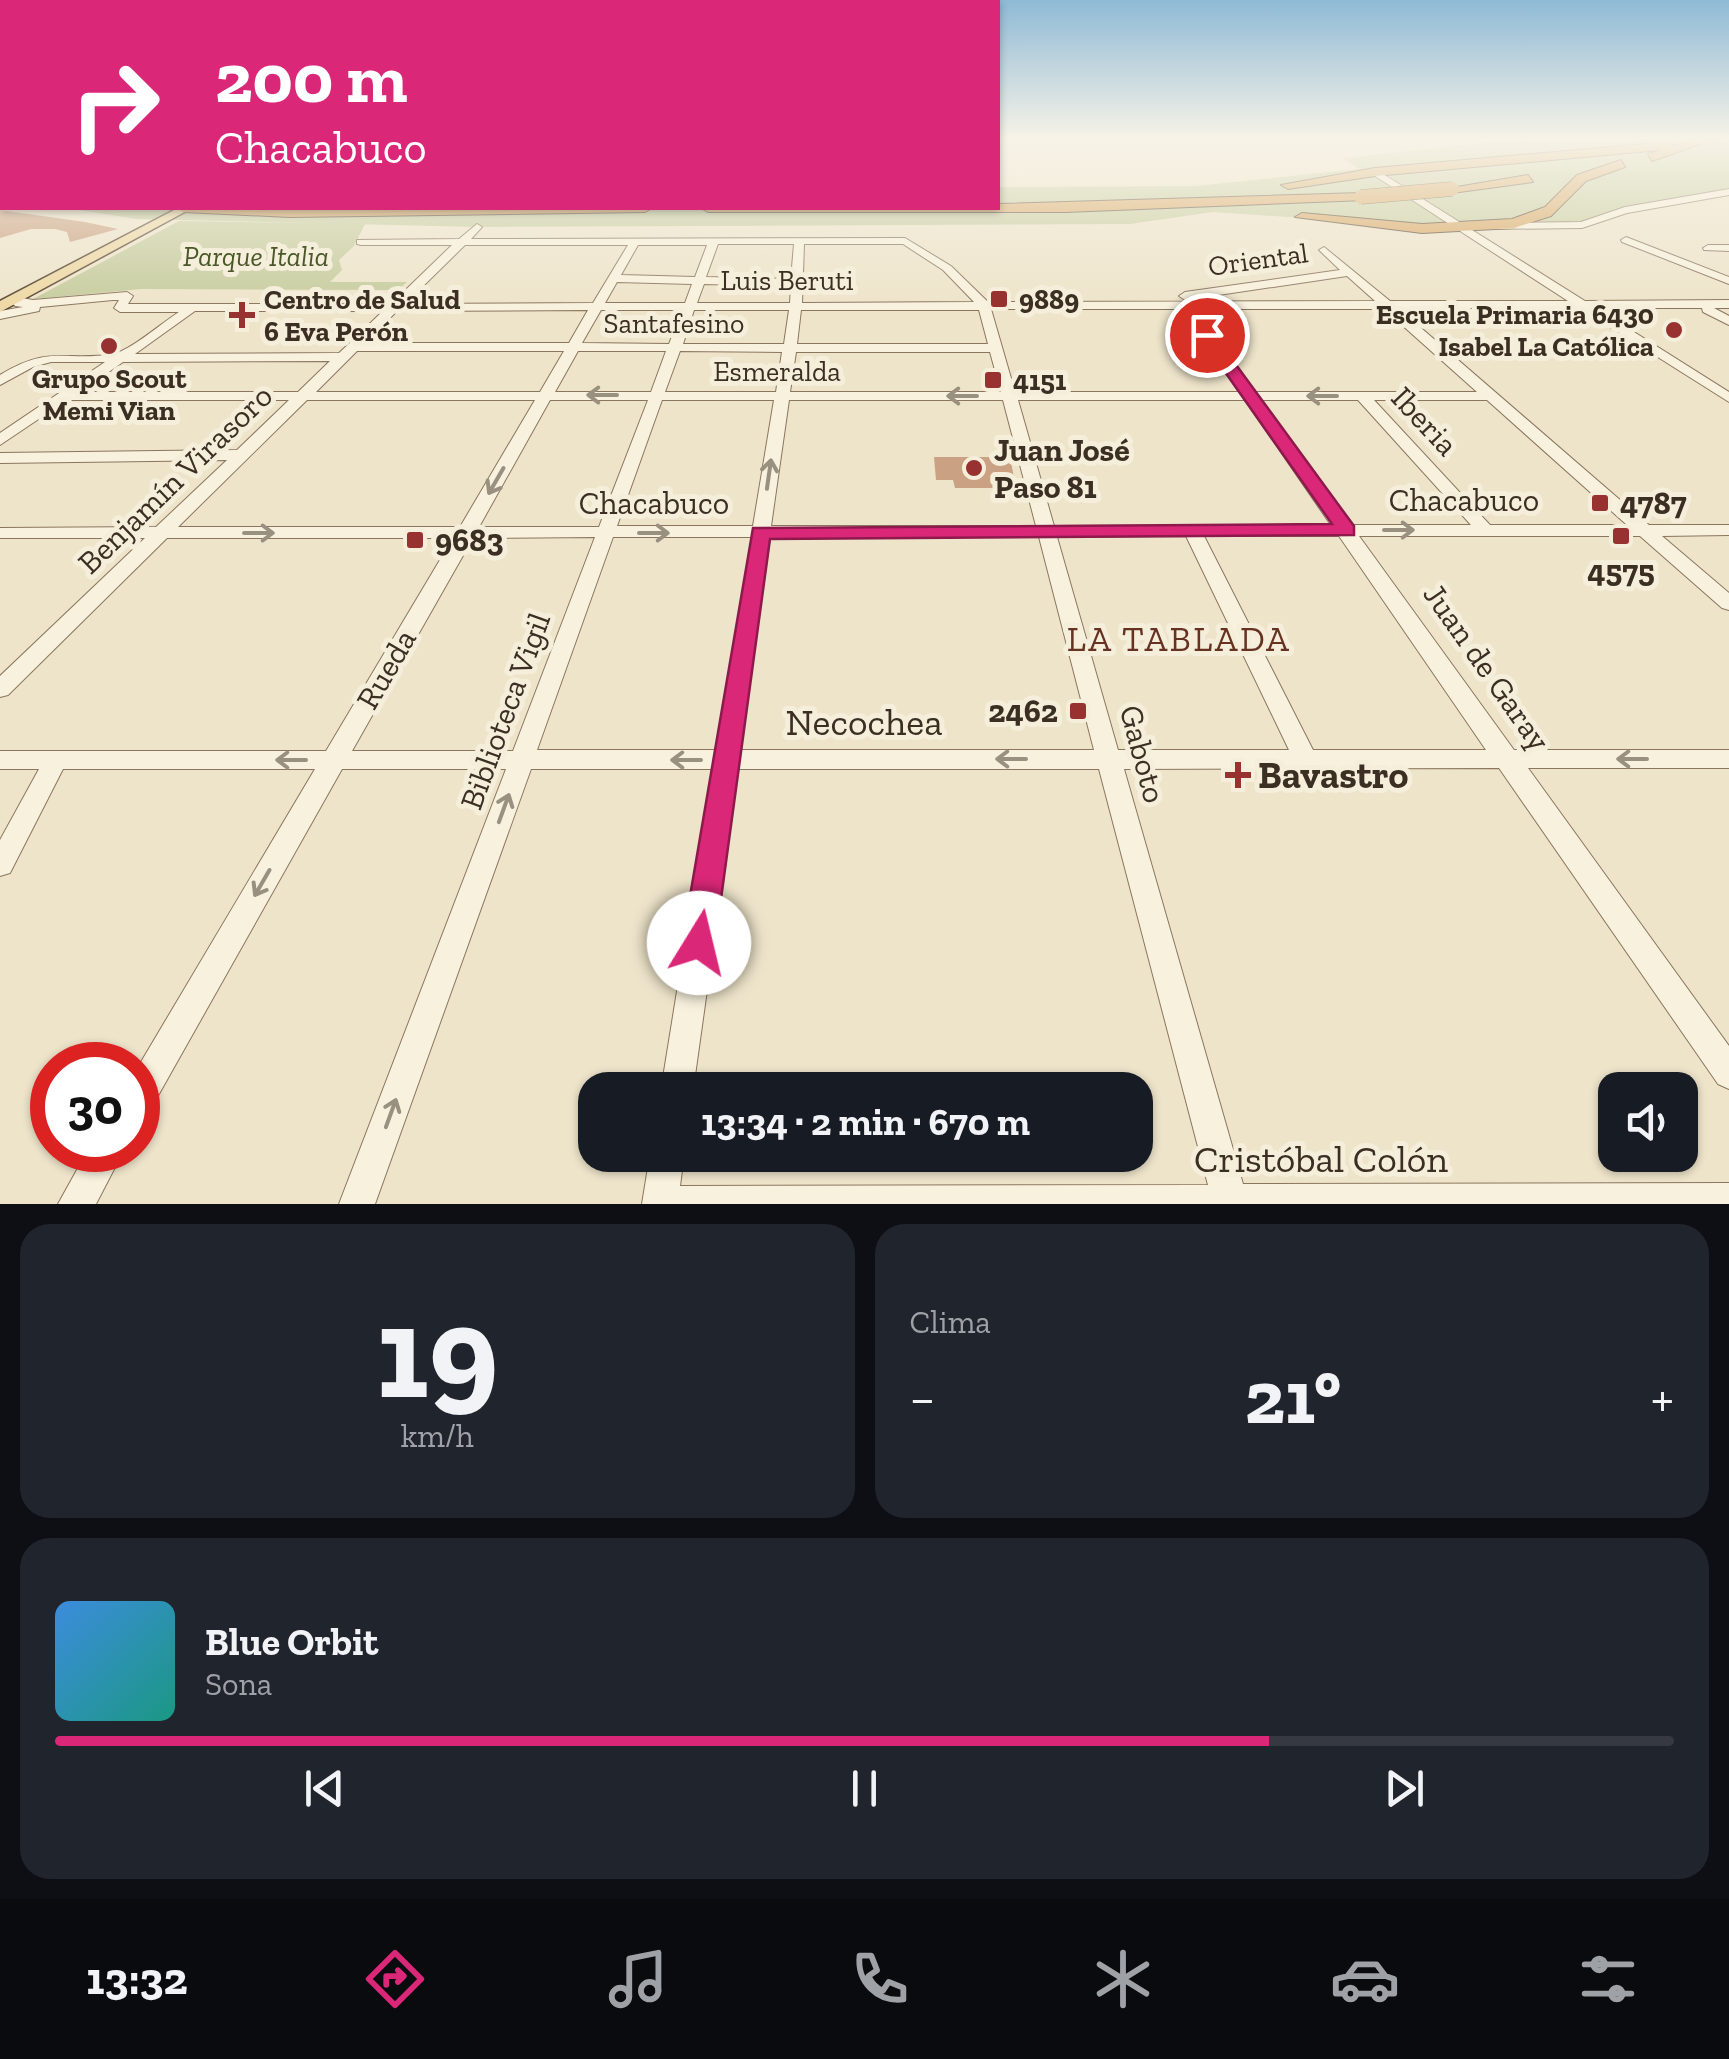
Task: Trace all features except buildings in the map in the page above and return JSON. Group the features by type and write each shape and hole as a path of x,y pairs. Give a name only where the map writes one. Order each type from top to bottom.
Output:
{"highway":[{"path":"1062,206 1185,196"},
{"path":"1000,206 1351,196"},
{"path":"1000,204 1490,226 1539,216 1562,204 1566,196"},
{"path":"227,210 503,210"}],"main road":[{"path":"5,302 171,210"},
{"path":"5,302 181,210"}],"street":[{"path":"1413,196 1728,397"},
{"path":"1490,226 1582,224 1625,210 1705,196"},
{"path":"1694,198 1729,208"},
{"name":"Benjamín Virasoro","path":"0,690 477,226"},
{"path":"1626,240 1729,281"},
{"name":"Biblioteca Vigil","path":"357,1204 714,241"},
{"path":"680,1072 796,305 800,241"},
{"path":"361,242 904,241 947,268 984,305"},
{"name":"Rueda","path":"160,1060 635,242"},
{"path":"1708,248 1729,248"},
{"path":"1324,250 1729,604"},
{"name":"Oriental","path":"1185,304 1184,294 1348,272"},
{"path":"614,278 695,293 798,282"},
{"name":"Luis Beruti","path":"5,302 62,305 102,296 127,296 120,308 598,306 695,293 796,305 1588,308"},
{"name":"Juan de Garay","path":"1185,304 1729,1073"},
{"path":"0,315 62,305"},
{"name":"Gaboto","path":"984,305 1231,1203"},
{"path":"1588,308 1729,306"},
{"path":"1588,308 1729,306"},
{"path":"0,440 192,308"},
{"path":"1706,309 1729,321"},
{"name":"Santafesino","path":"284,336 356,345"},
{"name":"Santafesino","path":"0,381 28,364 50,358 356,345 994,345"},
{"name":"Esmeralda","path":"64,396 1490,396"},
{"name":"Iberia","path":"1362,396 1485,530"},
{"path":"0,458 242,455"},
{"name":"Chacabuco","path":"0,533 1729,530"},
{"path":"1192,531 1305,759"},
{"name":"Necochea","path":"0,760 1729,759"},
{"path":"0,865 56,760"},
{"path":"76,1204 94,1172"},
{"path":"660,1204 665,1172"},
{"name":"Cristóbal Colón","path":"672,1204 1729,1200"}],"green space":[{"path":"1000,196 1705,196 1625,210 1582,225 1408,225 1213,212 1130,224 477,227 136,219 80,210 1000,210"},
{"name":"Parque Italia","path":"179,221 365,224 354,246 339,260 342,270 330,282 407,282 398,290 141,289 33,299"}],"place":[{"name":"9889","path":"999,299"},
{"name":"Centro de Salud 6 Eva Perón","path":"242,315"},
{"name":"Escuela Primaria 6430 Isabel La Católica","path":"1674,330"},
{"name":"Grupo Scout Memi Vian","path":"109,346"},
{"name":"4151","path":"993,380"},
{"name":"Juan José Paso 81","path":"974,468"},
{"name":"4787","path":"1600,503"},
{"name":"4575","path":"1621,536"},
{"name":"9683","path":"415,540"},
{"name":"2462","path":"1078,711"},
{"name":"Bavastro","path":"1238,775"}],"district":[{"name":"LA TABLADA","path":"1179,639"}],"route":[{"path":"699,943 760,533 1347,530 1207,335"}]}
